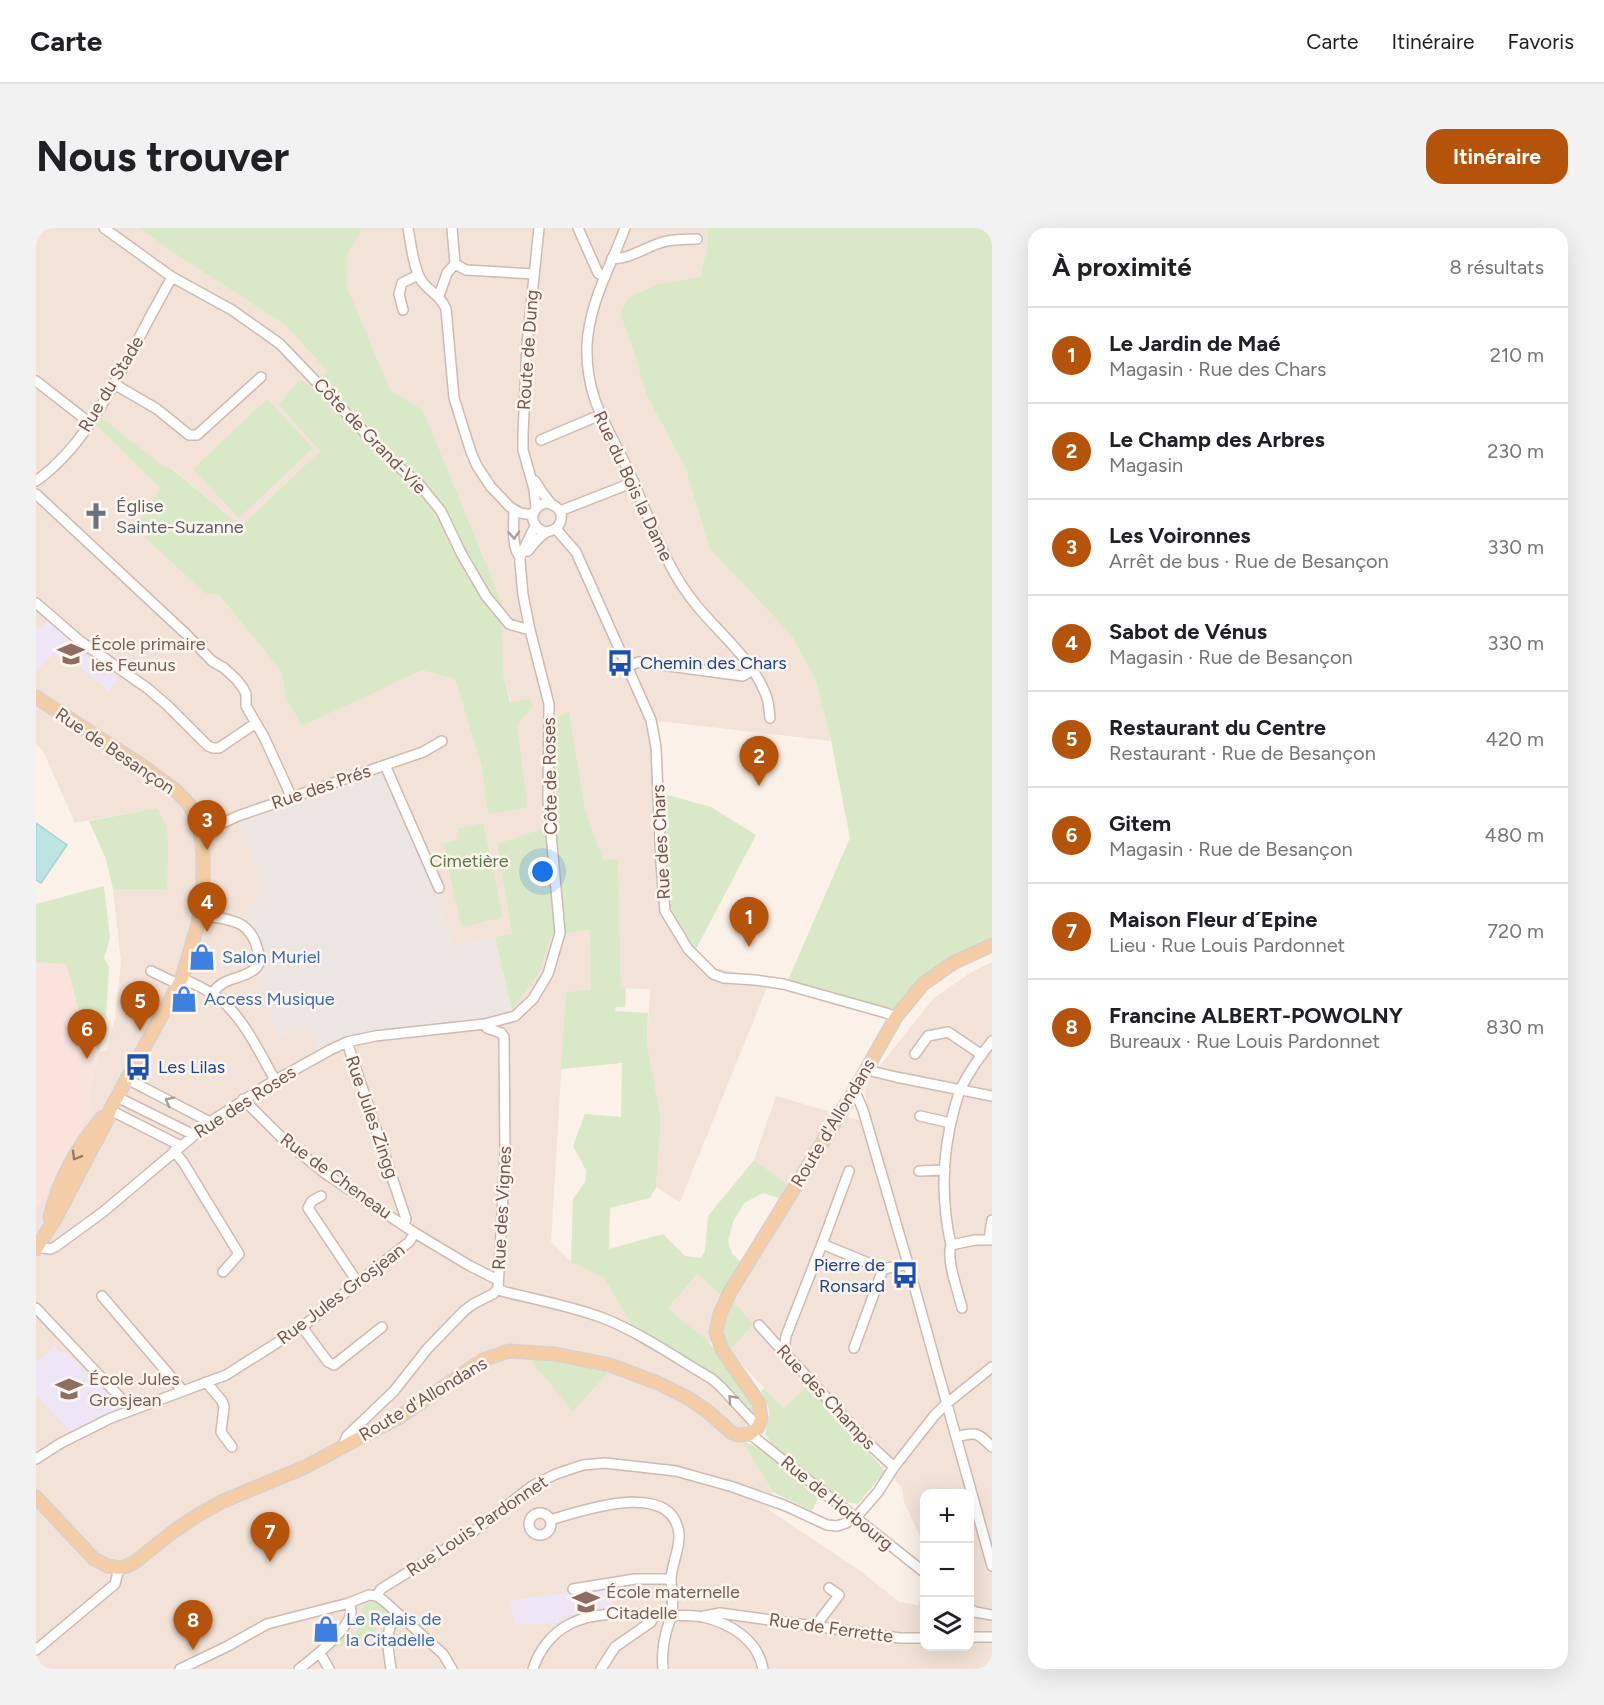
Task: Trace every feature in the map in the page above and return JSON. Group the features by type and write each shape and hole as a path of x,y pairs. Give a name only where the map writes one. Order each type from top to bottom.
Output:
{"main road":[{"name":"Rue de Besançon","path":"36,697 144,767 174,789 188,803 194,812 200,830 204,876 200,915 180,981 110,1110 90,1132 61,1184 50,1216 50,1224 37,1248"},
{"name":"Route d'Allondans","path":"119,1568 135,1562 174,1531 221,1502 305,1467 398,1418 483,1360 509,1351 555,1354 610,1365 658,1383 688,1398 737,1435 754,1430 761,1419 759,1403 722,1350 716,1332 720,1314 730,1292 854,1093 896,1017 923,984 953,963 992,945"},
{"path":"36,1497 94,1559 108,1566 119,1568"}],"street":[{"name":"Côte de Grand-Vie","path":"104,228 172,277 232,310 280,344 392,461 418,484 441,511 461,553 486,596 509,624 530,630"},
{"path":"408,228 418,275 423,283 439,296 446,309 454,398 477,466 491,487 514,510 520,513 534,512 546,503 556,508 561,517 556,529 546,532 530,548 521,562 516,553 514,510"},
{"path":"439,296 447,273 455,264 452,228"},
{"name":"Route de Dung","path":"534,512 534,489 523,450 523,434 527,344 539,228"},
{"path":"578,228 598,273 605,276"},
{"name":"Rue du Bois la Dame","path":"625,228 591,318 587,343 588,367 594,398 600,415 634,482 652,530 672,572 695,604 753,670 767,697 770,718"},
{"path":"612,258 620,260 665,241 697,238"},
{"path":"455,264 466,270 534,274"},
{"path":"403,310 399,294 402,283 418,275"},
{"name":"Rue du Stade","path":"36,481 67,454 90,423 114,384 172,277"},
{"path":"114,384 157,409 189,435 197,435 261,377"},
{"path":"36,381 90,423"},
{"path":"540,440 600,415"},
{"name":"Route de Dung","path":"530,471 542,492 556,508"},
{"path":"556,508 634,482"},
{"path":"36,494 212,661 230,672 246,694 246,706 292,798"},
{"path":"534,512 535,526 546,532"},
{"name":"Côte de Roses","path":"485,1024 515,1016 533,999 548,974 560,933 548,800 549,704 523,595 521,562 535,526"},
{"name":"Rue des Chars","path":"556,529 576,552 651,720 656,747 665,911 688,949 713,974 724,978 783,984 896,1017"},
{"path":"36,603 80,641 147,688 208,746 219,748 256,723"},
{"path":"628,666 639,662 742,676 753,670"},
{"name":"Rue des Prés","path":"200,830 423,752 442,741"},
{"path":"385,765 439,888"},
{"path":"200,915 238,922 247,928 256,942 260,960 255,969 226,981 216,988 213,994"},
{"path":"151,971 213,994 226,1005 241,1022 275,1080"},
{"name":"Rue des Roses","path":"37,1248 50,1250 55,1247 103,1212 210,1122 275,1080 330,1050 347,1042 375,1036 485,1024"},
{"name":"Rue des Vignes","path":"343,1446 347,1436 394,1391 428,1348 464,1311 493,1294 498,1284 505,1155 504,1037 501,1033 487,1028 485,1024"},
{"path":"915,1054 927,1036 948,1032 982,1055"},
{"path":"962,1308 949,1250 951,1245 944,1187 945,1151 960,1089 992,1041"},
{"name":"Rue Jules Zingg","path":"347,1042 406,1219 404,1225"},
{"path":"867,1070 992,1096"},
{"path":"127,1079 210,1122"},
{"path":"854,1093 863,1110 908,1264 992,1566"},
{"path":"117,1097 194,1135"},
{"name":"Rue de Cheneau","path":"243,1100 285,1141 326,1174 498,1284 505,1293 560,1304 602,1318 628,1330 704,1374"},
{"path":"110,1110 178,1149 183,1162 239,1254 223,1272"},
{"path":"920,1116 951,1123"},
{"path":"919,1171 945,1170"},
{"path":"784,1348 786,1336 849,1171"},
{"path":"321,1196 312,1201 308,1208 358,1283"},
{"path":"951,1245 975,1240 991,1240 992,1221"},
{"name":"Rue Jules Grosjean","path":"36,1459 87,1429 131,1409 226,1375 302,1327 409,1242 415,1233"},
{"path":"822,1244 883,1269 908,1264"},
{"path":"854,1348 883,1269"},
{"path":"102,1296 183,1391"},
{"path":"36,1308 131,1409"},
{"name":"Rue des Champs","path":"759,1325 777,1345 784,1348 788,1356 868,1443 894,1467"},
{"path":"302,1327 328,1362 334,1365 382,1327"},
{"path":"855,1517 878,1491 934,1416 992,1367"},
{"name":"Rue de Horbourg","path":"704,1374 722,1387 754,1430 855,1517 920,1569"},
{"path":"206,1382 222,1401 224,1407 221,1432 232,1447"},
{"path":"957,1437 973,1432 979,1434 992,1447"},
{"name":"Rue Louis Pardonnet","path":"180,1669 267,1624 349,1603 369,1595 376,1596 381,1589 474,1531 532,1486 556,1474 583,1465 614,1464 676,1472 742,1490 786,1506 827,1525 837,1526 855,1517"},
{"path":"550,1520 606,1504 633,1502 648,1503 663,1509 670,1515 679,1532 679,1543 673,1563 672,1616 666,1631 663,1669"},
{"path":"36,1650 115,1584 119,1568"},
{"path":"573,1589 635,1579 671,1579"},
{"path":"820,1627 820,1620 838,1595 830,1588"},
{"path":"376,1596 443,1654 452,1669"},
{"path":"299,1669 320,1653 348,1620 351,1610 349,1603"},
{"path":"974,1611 992,1615"},
{"path":"391,1669 388,1636 390,1624 397,1613"},
{"name":"Rue de Ferrette","path":"702,1617 720,1613 900,1638 920,1638"},
{"path":"533,1669 544,1647 556,1633 584,1619 611,1614 702,1617 721,1623 735,1629 746,1638 755,1648 763,1669"},
{"path":"601,1669 615,1647 651,1622 654,1615"},
{"path":"974,1637 992,1637"},
{"path":"320,1653 329,1669"}],"shaded area":[{"path":"36,228 140,228 171,251 285,325 327,371 313,388 320,451 241,526 173,469 164,468 101,417 96,425 160,488 205,593 219,595 281,671 287,700 302,726 422,669 455,679 481,764 488,814 528,806 517,724 503,674 501,600 423,410 390,390 348,289 346,258 362,228 708,228 707,249 700,277 658,284 628,298 620,314 646,394 685,467 710,549 792,636 816,681 831,741 658,721 669,902 676,919 705,962 715,968 770,980 680,1202 656,1187 661,1120 647,1043 650,989 621,988 618,860 603,861 585,809 569,712 554,825 497,845 512,934 454,945 264,892 277,1038 308,1025 344,1039 512,1011 540,972 551,935 590,930 591,991 566,992 551,1242 571,1262 604,1278 635,1330 717,1377 756,1420 742,1441 773,1492 769,1510 859,1570 899,1602 918,1605 920,1600 920,1651 974,1651 974,1489 920,1489 920,1536 904,1502 902,1488 810,1385 784,1408 730,1352 708,1341 668,1308 699,1274 722,1295 787,1184 754,1160 776,1096 869,1123 865,1092 870,1078 934,998 973,971 992,962 992,1669 36,1669 36,1206 92,1106 89,1099 99,1052 107,1050 115,1018 121,962 113,889 166,889 157,808 75,823 44,753 36,744"},
{"name":"École primaire les Feunus","path":"50,618 88,653 86,656 89,658 91,656 118,680 109,691 76,664 72,668 54,653 36,671 36,631"},
{"path":"393,767 454,945 495,937 512,1011 344,1039 318,1052 308,1025 277,1038 243,917 264,891 239,817"},
{"path":"36,962 66,964 82,1021 99,1052 89,1099 92,1106 38,1206 36,1206"},
{"name":"École Jules Grosjean","path":"54,1346 62,1353 65,1351 121,1408 70,1431 36,1395 36,1363"},
{"path":"610,1586 613,1609 559,1617 559,1623 516,1625 509,1601"}],"green space":[{"path":"140,228 362,228 346,258 348,289 390,390 423,410 501,600 503,674 510,702 530,699 533,707 517,724 528,807 488,814 481,764 455,679 422,670 302,726 287,700 281,671 219,595 205,593 135,528 160,488 96,425 101,417 164,467 172,469 241,526 320,451 279,405 299,380 313,388 327,371 285,325 171,251"},
{"path":"708,228 992,228 992,938 946,962 896,1010 788,980 850,838 831,741 816,681 792,636 710,549 685,467 646,394 620,314 628,298 658,284 700,277 707,249"},
{"path":"267,399 313,448 239,518 193,469"},
{"path":"569,711 585,809 603,860 618,859 621,987 626,987 625,1007 616,1007 615,1011 648,1013 647,1043 661,1120 656,1187 650,1198 610,1208 609,1249 663,1234 685,1256 701,1258 705,1251 708,1216 754,1160 787,1184 779,1198 763,1193 744,1203 733,1222 728,1242 732,1253 741,1263 721,1295 698,1274 668,1308 708,1341 754,1405 756,1420 717,1377 635,1330 604,1278 571,1262 573,1199 585,1182 586,1170 573,1146 585,1114 621,1117 622,1063 561,1069 566,992 591,990 590,930 551,935 540,972 512,1011 495,937 512,934 497,844 554,825 553,720"},
{"path":"664,794 711,807 756,835 696,949 676,919 669,902"},
{"path":"157,808 166,826 168,839 167,889 113,889 106,859 89,821"},
{"name":"Cimetière","path":"483,823 503,917 462,927 443,844 459,839 458,829"},
{"path":"104,886 110,938 104,958 109,967 106,1016 99,1052 82,1021 66,964 36,962 36,904"},
{"path":"732,1300 753,1324 729,1351 725,1326"},
{"path":"527,1356 563,1360 609,1371 573,1411"},
{"path":"809,1385 885,1471 858,1504 846,1502 772,1445 765,1433 769,1412 761,1391 764,1388 784,1408"},
{"path":"742,1441 761,1448 818,1498 812,1511 773,1492"},
{"path":"373,1600 387,1609 388,1616 377,1620 375,1632 331,1649 342,1636 345,1639 358,1629 364,1614 361,1610"}],"water":[{"path":"36,823 67,845 41,883 36,880"}],"place":[{"name":"Église Sainte-Suzanne","path":"96,516"},
{"name":"École primaire les Feunus","path":"71,654"},
{"name":"Chemin des Chars","path":"620,663"},
{"name":"Le Champ des Arbres","path":"759,786"},
{"name":"Les Voironnes","path":"207,850"},
{"name":"Sabot de Vénus","path":"207,932"},
{"name":"Le Jardin de Maé","path":"749,947"},
{"name":"Salon Muriel","path":"202,957"},
{"name":"Access Musique","path":"184,999"},
{"name":"Restaurant du Centre","path":"140,1031"},
{"name":"Gitem","path":"87,1059"},
{"name":"Les Lilas","path":"138,1067"},
{"name":"Pierre de Ronsard","path":"905,1275"},
{"name":"École Jules Grosjean","path":"69,1389"},
{"name":"Maison Fleur d´Epine","path":"270,1562"},
{"name":"École maternelle Citadelle","path":"586,1602"},
{"name":"Le Relais de la Citadelle","path":"326,1629"},
{"name":"Francine ALBERT-POWOLNY","path":"193,1650"}]}
